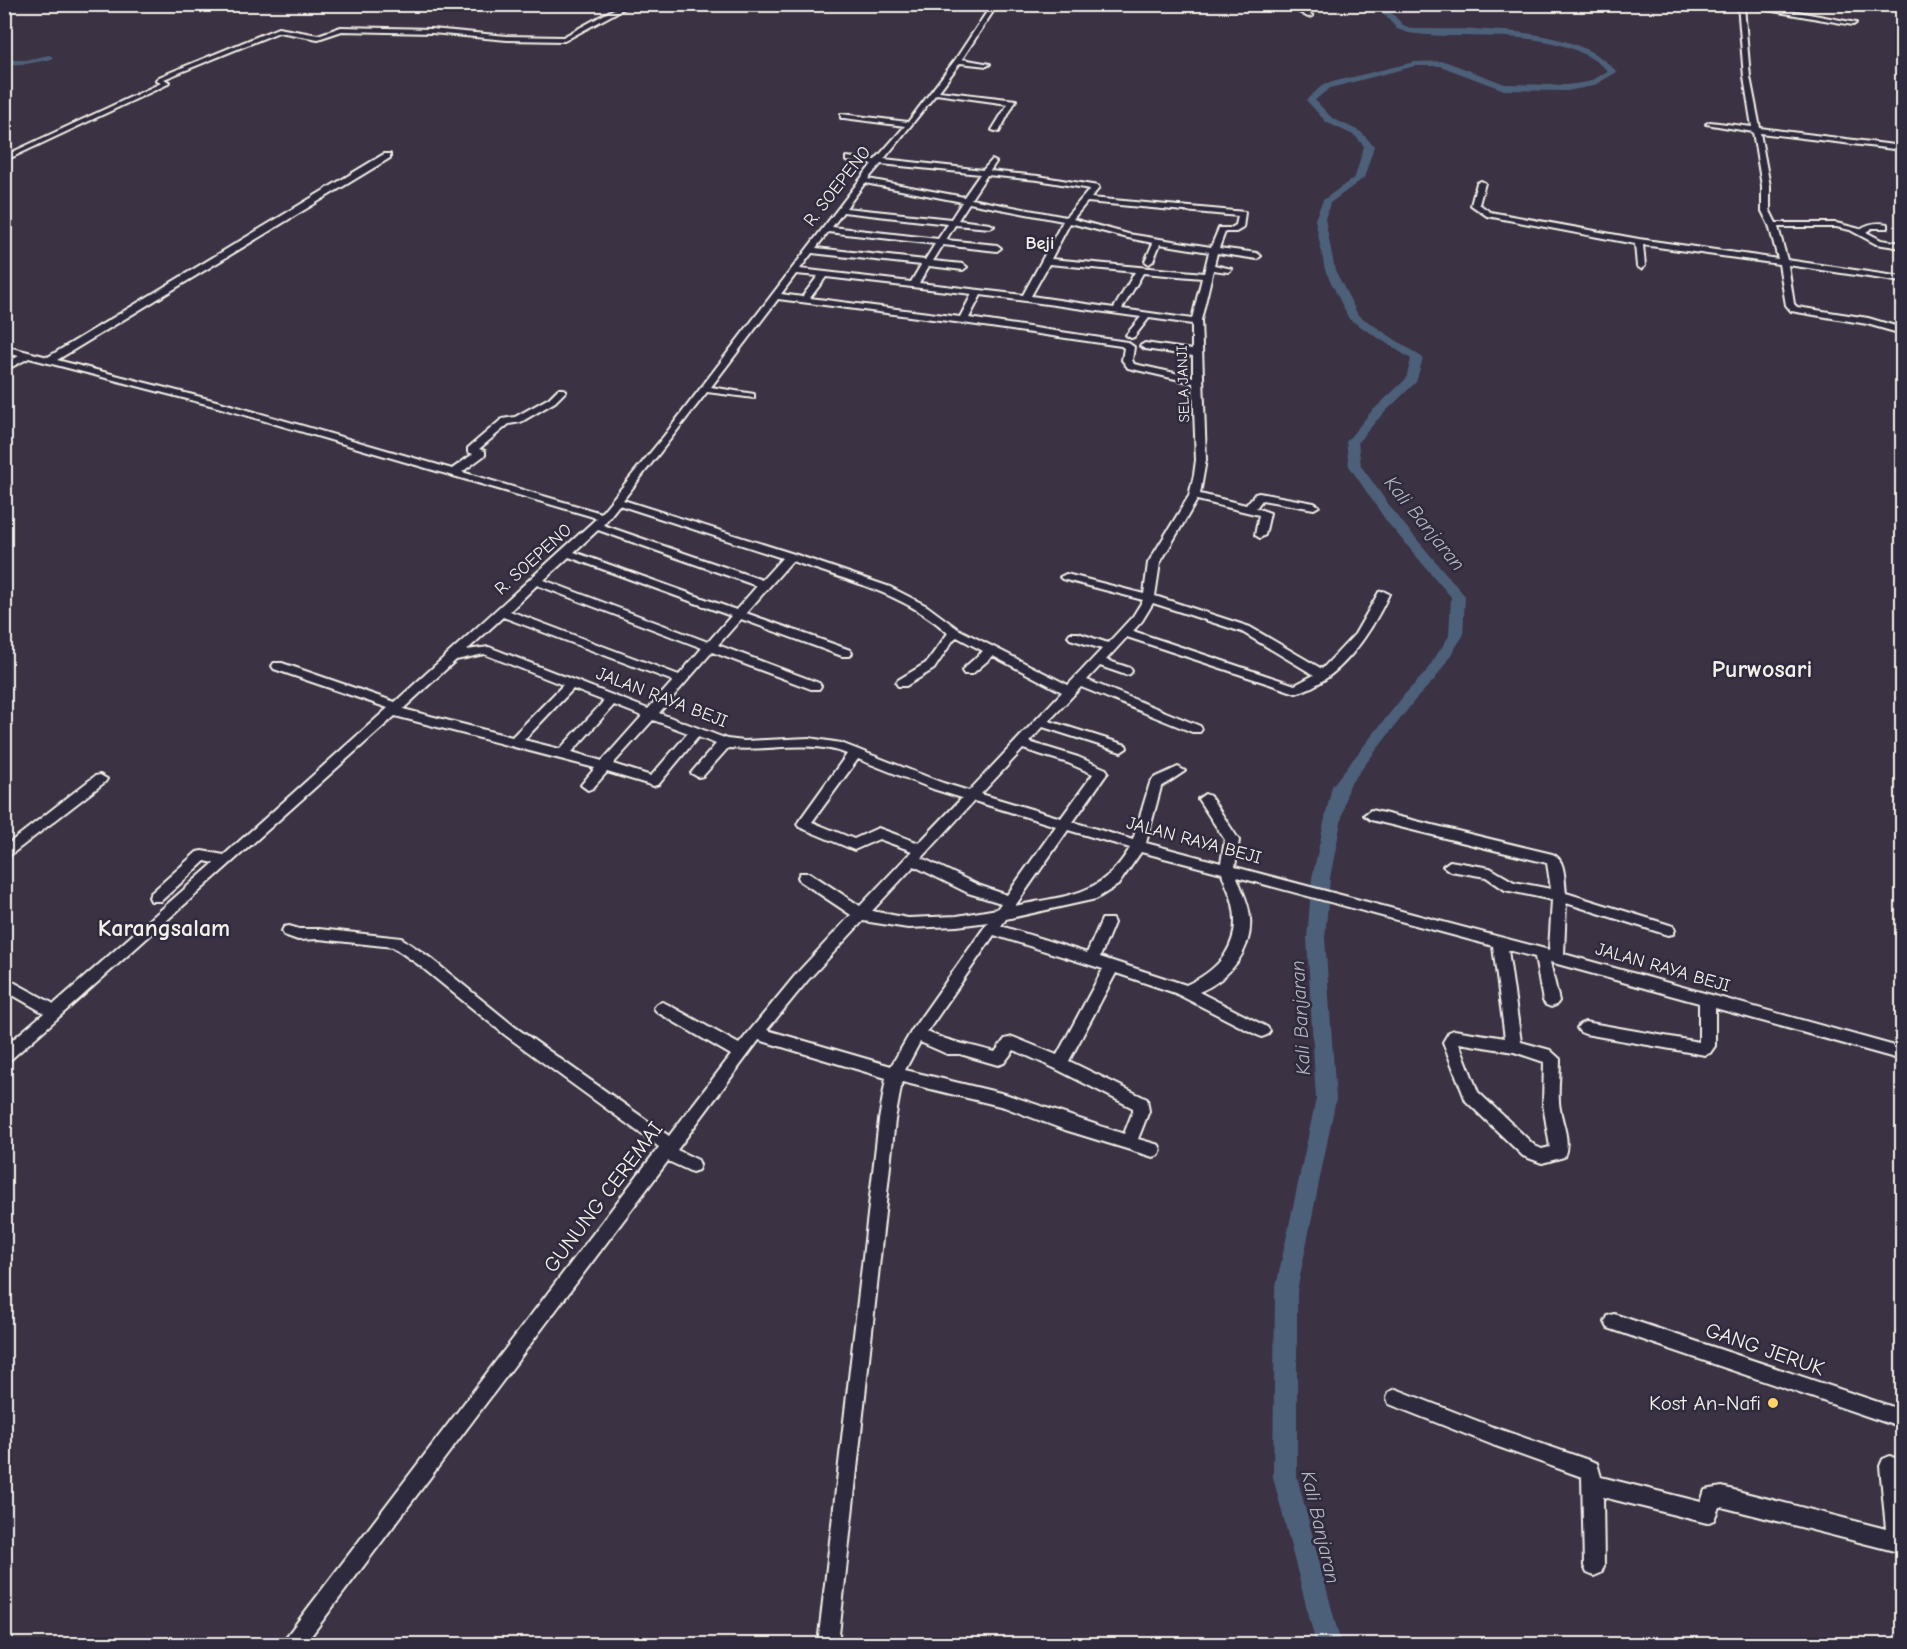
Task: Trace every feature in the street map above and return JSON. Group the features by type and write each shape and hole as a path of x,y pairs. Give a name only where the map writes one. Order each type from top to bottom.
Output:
{"street":[{"path":"4,159 165,83 159,80 161,78 209,60 274,30 318,37 341,29 432,31 507,38 564,39 629,4"},
{"path":"1288,4 1310,16"},
{"path":"1853,23 1742,4 1748,78 1766,186 1766,211 1773,225 1783,262 1791,308 1868,321 1902,331"},
{"name":"R. SOEPENO","path":"4,1057 453,657 600,521 863,180 934,93 958,61 991,5"},
{"path":"958,61 987,64"},
{"path":"934,93 1012,102 996,130"},
{"path":"844,116 910,124"},
{"path":"1710,124 1902,148"},
{"path":"50,360 387,156"},
{"path":"849,159 1038,178 1095,188"},
{"path":"913,285 992,162"},
{"path":"863,180 1068,220 1157,242 1257,256"},
{"path":"1026,298 1068,220 1102,180"},
{"path":"1481,183 1475,205 1486,214 1607,237 1783,262 1859,278 1902,279"},
{"path":"1086,200 1243,211 1240,226 1233,230 1222,230 1214,250"},
{"path":"842,210 990,226"},
{"path":"1773,225 1836,225 1860,232 1880,242 1902,245"},
{"path":"1598,226 1608,231 1607,237"},
{"path":"1860,232 1870,226 1886,226"},
{"path":"826,229 928,263 963,267"},
{"path":"810,250 940,242 997,248"},
{"path":"1149,261 1157,242"},
{"path":"1639,242 1641,266"},
{"name":"SELA JANJI","path":"973,796 1138,618 1149,599 1154,563 1160,549 1194,496 1201,460 1196,322 1214,250"},
{"path":"1046,261 1141,269 1209,271 1228,269"},
{"path":"1116,311 1141,269"},
{"path":"794,272 978,292 1196,322"},
{"path":"804,300 823,275"},
{"path":"963,320 978,292"},
{"path":"775,296 963,320 1124,344 1129,347 1127,360 1131,366 1198,381"},
{"path":"1131,335 1146,316"},
{"path":"1145,346 1197,354"},
{"path":"4,349 217,404 453,474 600,521 765,585"},
{"path":"4,368 28,355"},
{"path":"704,389 751,396"},
{"path":"453,474 481,453 472,450 506,421 517,420 552,400 561,391"},
{"path":"1194,496 1265,513 1260,535"},
{"path":"1248,510 1259,496 1314,506"},
{"path":"617,501 855,577 910,601 944,621 955,633 966,635 1069,691"},
{"path":"568,553 846,653"},
{"path":"588,785 790,556"},
{"path":"1066,577 1234,625 1276,646 1323,675"},
{"path":"536,581 815,686"},
{"path":"1124,632 1291,688 1298,688 1323,675 1355,643 1383,594"},
{"path":"502,612 681,680"},
{"path":"478,633 478,642 486,650"},
{"path":"902,683 930,666 950,636 955,633"},
{"path":"1074,636 1110,648"},
{"path":"453,657 486,650"},
{"name":"JALAN RAYA BEJI","path":"486,650 725,743 744,745 809,742 835,746 938,786 1065,825 1541,953 1902,1054"},
{"path":"968,671 992,650"},
{"path":"1097,661 1126,671"},
{"path":"278,666 395,709 655,781 695,733"},
{"path":"1078,681 1196,729"},
{"path":"514,742 572,683"},
{"path":"563,754 612,699"},
{"path":"1040,722 1121,748"},
{"path":"698,773 725,743"},
{"path":"828,1644 887,1120 895,1074 917,1034 990,928 1098,779 1100,770 1020,744"},
{"path":"855,753 804,825 854,844 878,833 1005,909"},
{"path":"805,877 862,915 908,923 929,923 1078,898 1102,890 1113,881 1138,846 1155,786 1159,781 1178,771"},
{"path":"4,855 100,779"},
{"name":"GUNUNG CEREMAI","path":"293,1644 756,1033 803,976 973,796"},
{"path":"1184,992 1200,986 1226,968 1237,949 1242,933 1242,914 1228,869 1232,840 1205,799"},
{"path":"1371,815 1552,859 1555,863 1559,896 1556,958"},
{"path":"156,897 202,856 226,860"},
{"path":"1450,866 1490,873 1510,886 1559,896 1668,930"},
{"path":"1091,960 1107,923"},
{"path":"990,928 1112,966 1184,992 1262,1031"},
{"path":"289,931 304,936 319,934 396,942 424,961 510,1031 692,1166"},
{"path":"1500,942 1514,1046"},
{"path":"1541,953 1551,1001"},
{"path":"1060,1063 1112,966"},
{"path":"4,983 55,1012"},
{"path":"1585,1028 1704,1048 1707,1046 1707,1000"},
{"path":"662,1008 741,1053"},
{"path":"756,1033 895,1074 1005,1101 1065,1123 1154,1150"},
{"path":"917,1034 947,1048 958,1047 998,1059 1010,1043 1013,1043 1060,1063 1142,1104 1143,1107 1129,1143"},
{"path":"1454,1036 1514,1046 1542,1053 1552,1059 1551,1104 1559,1143 1558,1152 1554,1154 1542,1156 1529,1151 1472,1096 1451,1040 1454,1036"},
{"name":"GANG JERUK","path":"1614,1322 1902,1419"},
{"path":"1396,1398 1493,1436 1587,1468 1592,1472 1594,1566"},
{"path":"1593,1485 1707,1513 1710,1511 1711,1499 1714,1496 1900,1542 1898,1491 1890,1466"}],"waterway":[{"name":"Kali Banjaran","path":"1328,1644 1285,1477 1286,1291 1326,1099 1316,938 1321,878 1340,786 1410,697 1430,676 1456,636 1458,596 1392,519 1355,466 1352,442 1374,416 1412,380 1417,358 1353,317 1330,270 1320,219 1326,202 1359,178 1369,146 1358,134 1329,120 1310,100 1327,86 1414,64 1441,63 1504,87 1567,88 1590,84 1613,72 1598,58 1576,47 1549,40 1490,33 1412,31 1400,27 1378,4"},
{"path":"4,63 26,62 49,57"}],"place":[{"name":"Kost An-Nafi","path":"1773,1403"}],"district":[{"name":"Beji","path":"1040,243"},
{"name":"Purwosari","path":"1762,669"},
{"name":"Karangsalam","path":"164,928"}]}
